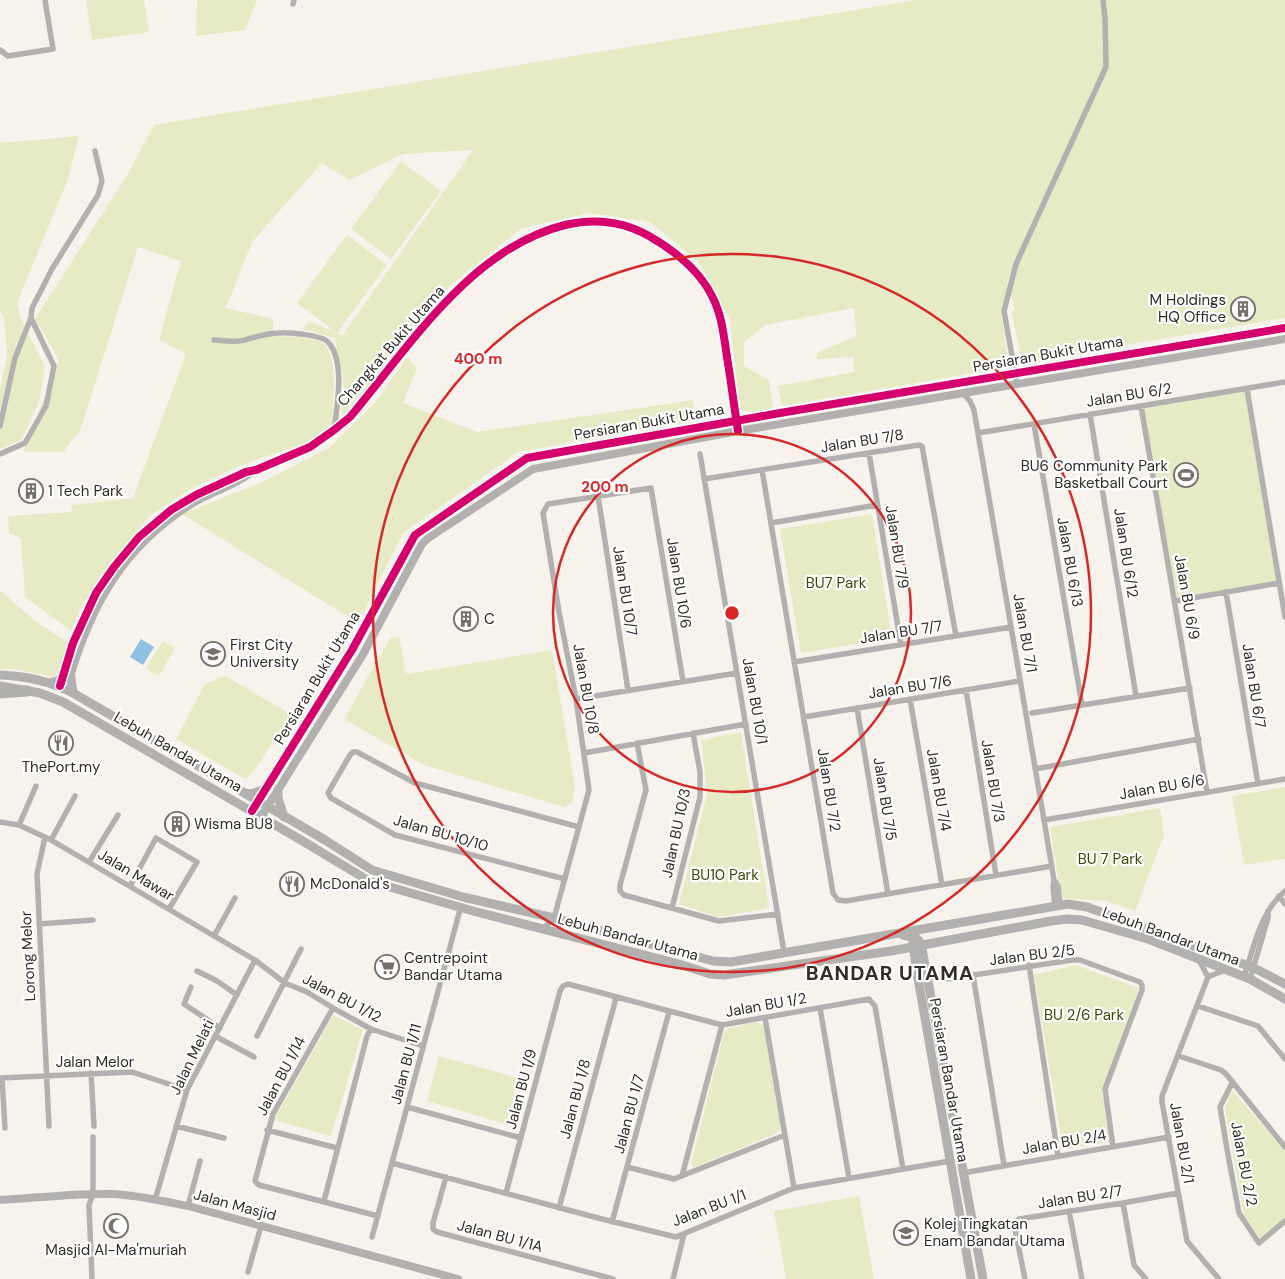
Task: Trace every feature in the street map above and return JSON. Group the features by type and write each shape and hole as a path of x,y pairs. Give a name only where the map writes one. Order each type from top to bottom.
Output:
{"highway":[{"path":"0,693 27,691"}],"main road":[{"name":"Lebuh Bandar Utama","path":"0,675 38,680 67,690 325,840 372,870 463,897 554,918 713,962 731,962 1058,906 1076,905 1251,967 1273,976 1285,984"},
{"path":"50,683 67,676 67,690 58,698"},
{"name":"Lebuh Bandar Utama","path":"0,686 58,698 261,816 369,882 460,908 560,932 679,964 710,974 724,975 890,951 917,943 941,941 1062,919 1082,920 1148,939 1247,978 1285,999"},
{"path":"244,794 251,794 266,789"},
{"path":"278,790 278,798 284,817"},
{"path":"1058,906 1056,910 1060,914 1082,920"},
{"path":"893,935 917,943 930,928"},
{"path":"890,951 906,956 920,964 929,951 941,941"},
{"name":"Persiaran Bandar Utama","path":"917,943 950,1161 971,1279"},
{"name":"Persiaran Bandar Utama","path":"920,964 983,1279"}],"street":[{"path":"0,50 8,56 53,49 46,0"},
{"path":"1017,384 1004,311 1016,264 1106,67 1103,0"},
{"path":"0,426 15,358 31,318 32,308 52,269 98,195 102,181 95,151"},
{"name":"Changkat Bukit Utama","path":"67,690 67,676 98,605 119,572 133,554 153,534 176,515 199,501 248,477 256,470 310,447 334,430 350,417 427,323 462,286 520,242 538,233 573,223 596,221 622,224 642,232 681,258 699,276 713,298 722,326 738,431"},
{"path":"0,454 25,443 46,406 54,366 31,318"},
{"name":"Persiaran Bukit Utama","path":"252,811 352,650 412,540 419,531 527,458 736,420 1285,328"},
{"path":"214,340 244,341 278,333 319,337 326,340 332,348 338,368 339,388 334,430"},
{"name":"Persiaran Bukit Utama","path":"261,816 362,656 418,550 427,539 533,469 738,431 1285,339"},
{"name":"Jalan BU 6/2","path":"978,433 1285,382"},
{"path":"1248,389 1285,617"},
{"name":"Jalan BU 7/1","path":"964,393 972,405 978,433 1052,866 1053,887 1058,906"},
{"name":"Jalan BU 6/9","path":"1141,406 1207,792"},
{"name":"Jalan BU 6/12","path":"1090,414 1136,696"},
{"name":"Jalan BU 6/13","path":"1034,424 1082,705"},
{"name":"Jalan BU 7/8","path":"704,479 922,446 956,636"},
{"name":"Jalan BU 7/9","path":"869,453 901,645"},
{"name":"Jalan BU 10/1","path":"700,454 784,952"},
{"name":"Jalan BU 7/2","path":"762,470 833,893 838,900 846,902 1052,866"},
{"name":"Jalan BU 10/6","path":"598,496 651,488 683,681"},
{"name":"Jalan BU 10/8","path":"565,879 589,790 576,699 559,612 543,512 548,504 598,496"},
{"name":"Jalan BU 10/7","path":"598,496 628,690"},
{"path":"771,522 878,505"},
{"path":"1175,601 1279,583"},
{"name":"Jalan BU 6/7","path":"1226,592 1258,784"},
{"name":"Jalan BU 7/7","path":"794,662 1011,627"},
{"path":"576,699 737,673"},
{"name":"Jalan BU 7/6","path":"804,717 1020,681"},
{"path":"1032,713 1190,688"},
{"name":"Jalan BU 7/3","path":"966,690 996,875"},
{"name":"Jalan BU 7/4","path":"910,699 942,885"},
{"name":"Jalan BU 7/5","path":"857,708 888,894"},
{"path":"584,753 746,724"},
{"name":"Jalan BU 10/3","path":"672,908 700,797 700,772 693,733"},
{"path":"1035,769 1198,739"},
{"path":"637,743 646,790 620,891 624,895 724,922 778,914"},
{"name":"Jalan BU 10/10","path":"565,879 395,835 331,798 328,793 350,755 353,752 357,752 416,783 579,827"},
{"name":"Jalan BU 6/6","path":"1044,820 1285,779"},
{"path":"19,825 36,786"},
{"path":"51,840 75,796"},
{"path":"89,862 118,815"},
{"name":"Jalan Mawar","path":"0,822 19,825 51,840 255,960"},
{"name":"Lorong Melor","path":"45,837 37,874 49,1126"},
{"path":"130,886 156,838 197,862 169,909"},
{"path":"544,928 554,918 565,879"},
{"path":"1247,978 1268,918 1268,911 1285,891"},
{"path":"1279,896 1285,904"},
{"name":"Jalan BU 1/11","path":"372,1237 463,897"},
{"path":"214,936 235,898"},
{"path":"554,918 560,932"},
{"path":"39,924 93,920"},
{"path":"257,1036 301,950"},
{"name":"Jalan BU 1/12","path":"255,960 285,983 307,992 371,1029 423,1046"},
{"name":"Jalan Melati","path":"155,1200 187,1090 255,960"},
{"name":"Jalan BU 2/5","path":"1004,1165 973,975 1029,965 1080,960 1140,982 1142,985 1142,990 1105,1089 1113,1147"},
{"path":"1199,960 1208,977 1226,970"},
{"path":"1029,965 1058,1156"},
{"path":"197,971 217,981 237,995"},
{"path":"947,979 973,975"},
{"name":"Jalan BU 2/1","path":"1208,977 1162,1096 1187,1241 1216,1278"},
{"name":"Jalan BU 1/2","path":"560,991 563,986 568,984 722,1026 869,999 876,1006 904,1169"},
{"path":"191,987 184,1004 220,1028"},
{"name":"Jalan BU 1/9","path":"506,1193 560,991"},
{"name":"Jalan BU 1/8","path":"559,1208 616,998"},
{"path":"1198,1006 1258,1026 1285,1059"},
{"name":"Jalan BU 1/14","path":"333,1008 273,1114 267,1130 255,1181 259,1184 378,1216"},
{"path":"820,1008 849,1178"},
{"name":"Jalan BU 1/7","path":"612,1222 669,1012"},
{"path":"765,1018 794,1188"},
{"path":"682,1176 722,1026"},
{"path":"324,1201 367,1036 371,1029"},
{"path":"215,1036 254,1057"},
{"path":"1178,1056 1221,1070 1226,1074 1285,1147"},
{"name":"Jalan Melor","path":"1,1078 132,1072 187,1090"},
{"path":"91,1073 94,1126"},
{"path":"1,1078 5,1128"},
{"name":"Jalan BU 2/2","path":"1232,1082 1220,1107 1239,1214 1259,1243 1285,1221"},
{"path":"407,1107 521,1138"},
{"path":"176,1126 224,1138"},
{"path":"267,1130 337,1148"},
{"path":"627,1167 674,1179 785,1135"},
{"path":"92,1279 89,1205 93,1194 93,1137"},
{"name":"Jalan BU 2/4","path":"963,1173 1168,1137"},
{"path":"958,1149 950,1161 963,1173"},
{"path":"188,1206 200,1160"},
{"name":"Jalan BU 1/1","path":"392,1163 612,1222 676,1237 794,1188 950,1161"},
{"name":"Persiaran Bandar Utama","path":"955,1188 963,1173"},
{"name":"Jalan BU 1/1A","path":"446,1177 433,1223 433,1229 437,1232 612,1279"},
{"name":"Jalan BU 2/7","path":"1024,1279 1014,1224 1019,1218 1178,1193"},
{"name":"Jalan Masjid","path":"0,1200 93,1194 114,1194 155,1200 188,1206 458,1279"},
{"path":"1123,1203 1134,1265 1146,1279"},
{"path":"1070,1211 1082,1279"},
{"path":"248,1272 261,1226"},
{"path":"673,1279 684,1234"}],"green space":[{"path":"144,0 149,32 92,40 86,1"},
{"path":"197,0 257,0 245,30 196,36"},
{"path":"915,0 1285,0 1285,318 1131,344 1023,366 1012,314 1014,309 1009,285 1001,312 1009,367 782,406 778,386 854,372 853,357 817,359 817,353 856,336 854,308 766,325 744,342 744,366 769,380 773,409 757,413 740,410 730,320 698,261 651,223 590,213 522,228 451,285 407,332 380,366 384,370 341,417 343,376 334,352 337,348 335,338 302,329 310,321 342,336 473,150 403,154 349,180 322,163 252,242 226,308 273,319 273,336 308,338 319,341 326,346 333,365 334,378 332,424 306,443 239,466 189,490 149,516 83,603 71,631 25,597 21,538 9,533 8,516 71,512 72,505 133,498 186,354 159,340 181,261 138,247 80,431 63,452 23,452 59,360 35,319 129,172 154,125"},
{"path":"79,136 68,179 17,303 21,319 45,367 39,402 21,440 0,449 0,388 7,356 4,316 0,312 0,143"},
{"path":"401,161 441,191 391,259 351,229"},
{"path":"347,235 387,265 337,333 297,303"},
{"path":"407,357 417,368 403,403 477,432 693,400 695,421 518,452 403,533 358,623 182,514 267,480 330,447 375,403"},
{"path":"1247,390 1278,582 1176,600 1143,407"},
{"name":"BU7 Park","path":"872,514 892,638 801,653 780,529"},
{"path":"0,592 35,621 70,644 60,671 54,677 13,669 0,669"},
{"path":"399,637 406,674 552,650 575,788 572,803 564,807 424,765 344,719 390,638"},
{"path":"163,641 175,648 159,676 146,668"},
{"path":"225,676 291,714 254,771 245,779 176,739 205,684"},
{"name":"BU10 Park","path":"741,732 769,908 718,917 679,904 707,794 701,740"},
{"path":"1285,787 1285,859 1244,865 1232,796"},
{"name":"BU 7 Park","path":"1160,808 1164,835 1135,911 1106,901 1061,898 1050,827"},
{"name":"BU 2/6 Park","path":"1076,965 1139,988 1102,1092 1109,1142 1063,1149 1034,975"},
{"path":"333,1015 363,1030 331,1136 274,1120"},
{"path":"757,1022 764,1026 781,1130 693,1168 691,1164 724,1032 729,1028"},
{"path":"439,1056 518,1078 506,1124 427,1101"},
{"path":"1232,1090 1285,1151 1285,1218 1261,1239 1244,1215 1225,1109"},
{"path":"859,1196 874,1279 786,1279 774,1211"}],"water":[{"path":"141,639 154,647 143,665 130,657"}],"cycle path":[{"path":"60,686 73,643 96,593 114,567 139,537 171,510 196,495 246,472 256,470 310,447 334,430 350,417 444,303 471,277 500,255 531,237 565,225 598,221 608,222 629,227 649,236 686,262 708,288 719,312 738,431"},
{"path":"252,811 352,650 415,535 527,458 780,413 1285,328"}],"place":[{"name":"M Holdings HQ Office","path":"1243,309"},
{"name":"BU6 Community Park Basketball Court","path":"1186,475"},
{"name":"1 Tech Park","path":"31,491"},
{"name":"C","path":"466,619"},
{"name":"First City University","path":"213,654"},
{"name":"ThePort.my","path":"61,743"},
{"name":"Wisma BU8","path":"177,824"},
{"name":"McDonald's","path":"292,884"},
{"name":"Centrepoint Bandar Utama","path":"387,967"},
{"name":"Masjid Al-Ma'muriah","path":"116,1226"},
{"name":"Kolej Tingkatan Enam Bandar Utama","path":"906,1233"}],"district":[{"name":"BANDAR UTAMA","path":"890,973"}]}
